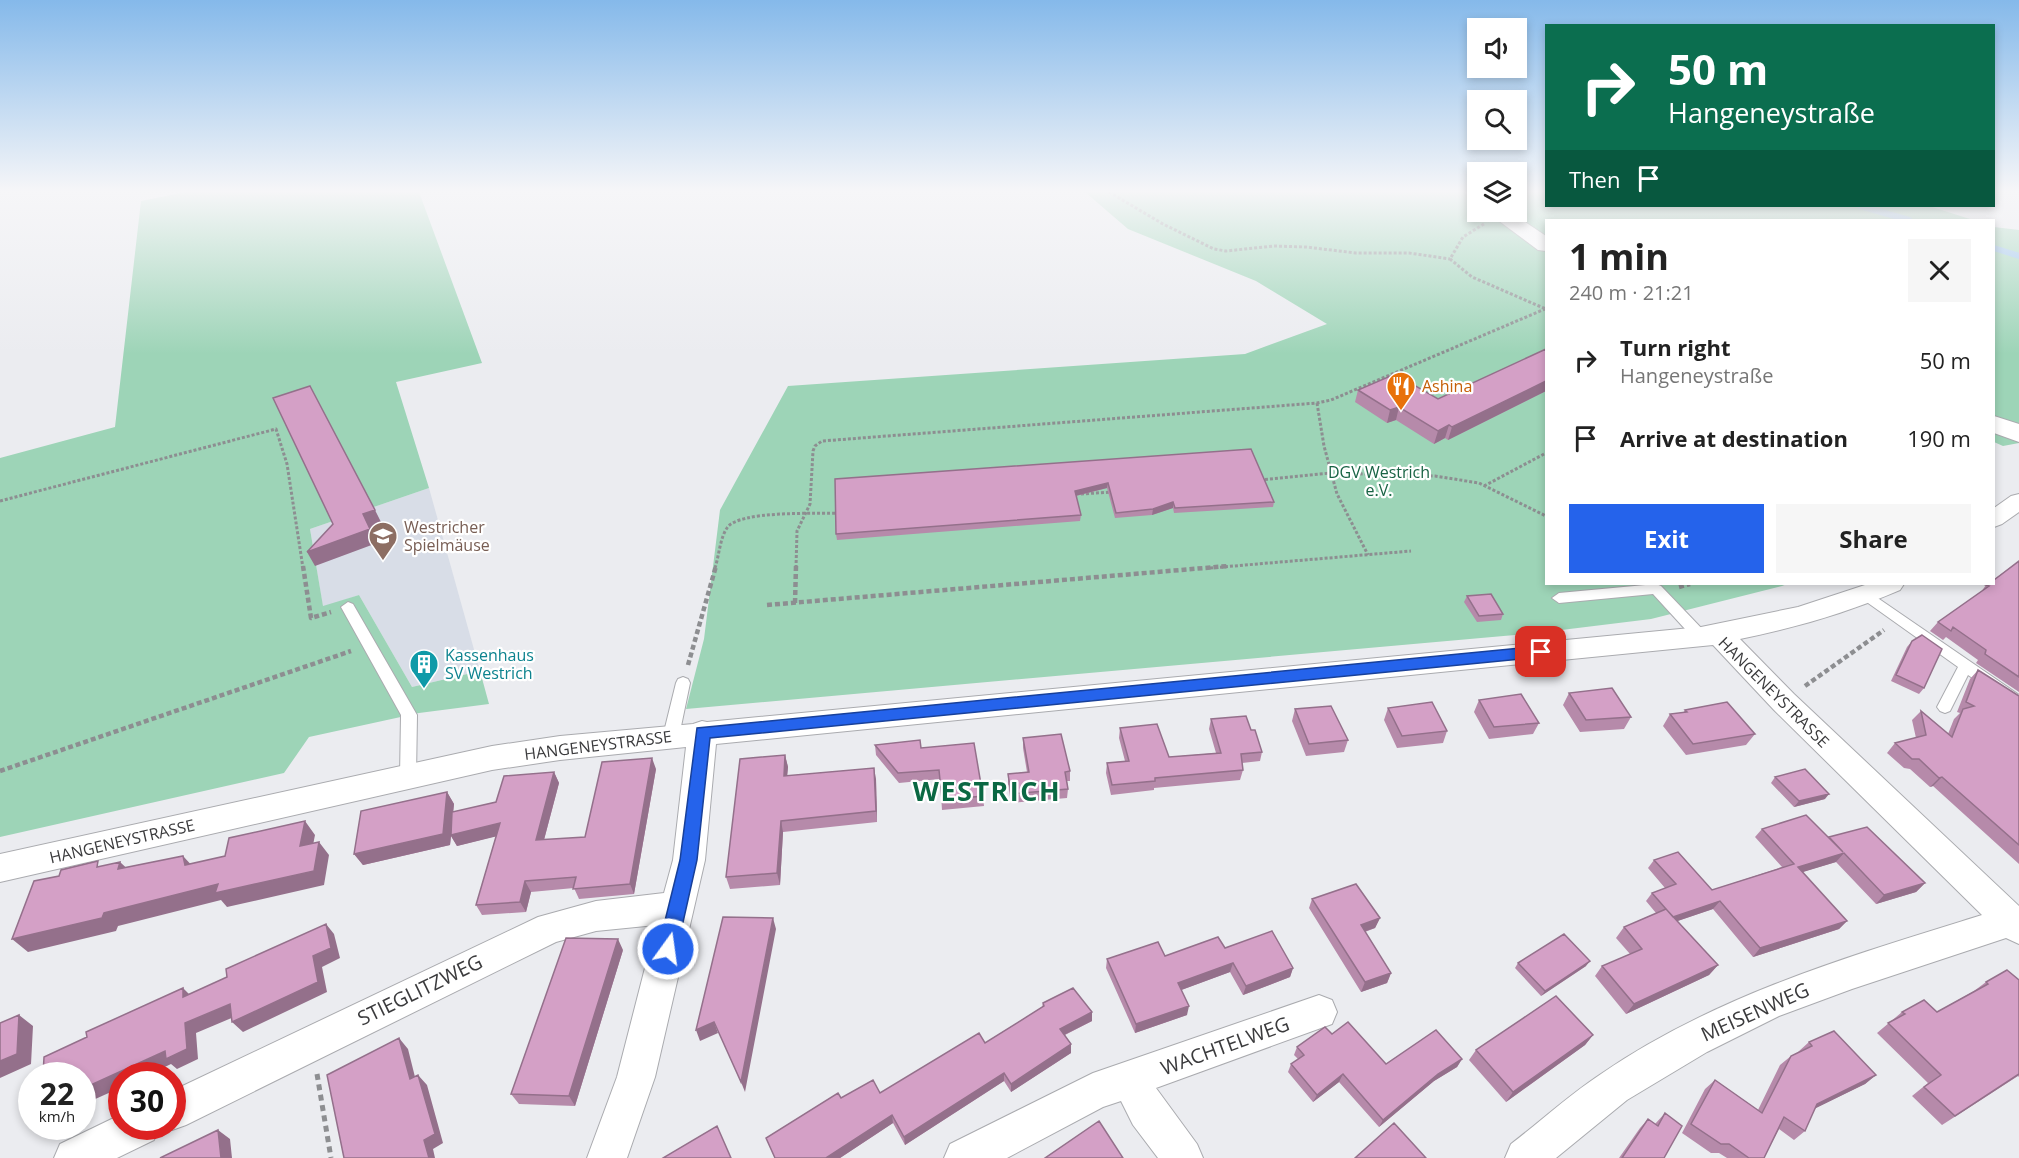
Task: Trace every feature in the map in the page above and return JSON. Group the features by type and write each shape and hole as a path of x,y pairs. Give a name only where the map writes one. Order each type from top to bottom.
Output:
{"street":[{"path":"1995,424 2019,434"},
{"path":"1995,518 2019,501"},
{"path":"1710,635 1791,619 1866,595 1889,585"},
{"name":"HANGENEYSTRASSE","path":"0,868 514,754 687,734 1710,635 1784,702 2015,925"},
{"path":"607,1158 636,1077 689,860 687,734"},
{"name":"STIEGLITZWEG","path":"186,1104 508,946 550,928 596,916 678,907"},
{"name":"MEISENWEG","path":"1526,1158 1614,1087 1694,1039 1769,1002 1852,972 2015,925"},
{"name":"WACHTELWEG","path":"964,1158 1043,1120 1093,1092 1319,1012"},
{"path":"1131,1080 1147,1111 1183,1158"},
{"path":"74,1158 111,1140"}],"lane":[{"path":"1559,598 1656,589 1710,635"},
{"path":"1866,595 2019,703"},
{"path":"348,607 409,715 408,777"},
{"path":"1945,707 1966,665"},
{"path":"683,683 687,734"}],"path":[{"path":"1208,246 1226,251 1274,246"},
{"path":"1275,246 1356,253 1409,253 1450,259 1472,277 1545,309"},
{"path":"1450,259 1455,246"},
{"path":"795,603 797,531 810,504 813,451 815,446 822,441 1317,403 1331,400 1545,309"},
{"path":"1317,403 1337,494 1368,555"},
{"path":"0,501 276,429 287,464 311,618 348,607"},
{"path":"1484,486 1545,454"},
{"path":"1257,481 1331,473 1435,476 1484,486 1545,516"},
{"path":"1074,495 1120,491"},
{"path":"683,683 727,527 751,516 852,512"},
{"path":"767,605 1411,551"},
{"path":"1798,690 1898,617"},
{"path":"0,771 370,645"},
{"path":"312,1044 331,1158"}],"shaded area":[{"name":"Westricher Spielmäuse","path":"429,488 480,671 412,687 359,595 323,607 310,529"}],"green space":[{"path":"136,246 439,246 482,363 396,382 429,488 310,529 323,606 359,595 412,687 480,671 489,704 419,713 309,737 284,773 0,837 0,458 115,427"},
{"name":"DGV Westrich e.V.","path":"1170,246 1545,246 1545,585 1784,585 1651,619 1537,633 686,709 704,639 720,510 788,386 1245,354 1327,324 1256,281"},
{"path":"1995,246 2019,246 2019,443 2003,446 1995,442"}],"building":[{"path":"1545,349 1545,381 1452,427 1449,425 1438,431 1399,407 1390,410 1358,390 1395,374 1438,399"},
{"path":"310,386 375,510 363,514 370,529 307,552 333,524 273,398"},
{"path":"1251,449 1274,502 1175,508 1173,502 1153,509 1116,513 1108,483 1075,491 1081,515 836,534 835,479"},
{"path":"2019,561 2019,677 1985,654 1986,650 1953,627 1951,631 1938,622 1989,586 1986,585 1995,585 1995,579"},
{"path":"1491,594 1503,614 1479,616 1467,596"},
{"path":"1922,635 1942,649 1924,688 1896,675 1912,641"},
{"path":"1978,670 2019,696 2019,845 1942,777 1939,778 1919,759 1912,759 1895,743 1926,735 1921,711 1952,737 1963,709 1974,706 1966,702"},
{"path":"1612,688 1631,717 1586,720 1569,693"},
{"path":"1521,694 1539,723 1494,727 1479,700"},
{"path":"1432,702 1447,731 1402,736 1388,708"},
{"path":"1727,702 1755,734 1693,744 1670,714 1687,712 1685,710"},
{"path":"1331,706 1348,740 1309,744 1295,709"},
{"path":"1246,716 1251,730 1255,730 1262,752 1241,754 1243,770 1155,778 1155,781 1112,785 1107,763 1129,761 1120,728 1157,724 1169,757 1221,753 1211,719"},
{"path":"1061,734 1070,771 1065,772 1068,789 1011,794 1008,774 1029,772 1023,738"},
{"path":"920,740 921,748 974,743 983,796 942,800 939,770 898,773 875,745"},
{"path":"785,755 784,776 874,768 876,811 781,821 777,873 726,877 740,759"},
{"path":"652,758 630,884 573,889 576,877 525,881 520,902 476,905 500,823 451,835 452,812 496,802 504,776 554,772 536,840 585,837 602,762"},
{"path":"1805,769 1829,794 1799,801 1775,777"},
{"path":"447,792 443,834 354,854 361,811"},
{"path":"1806,815 1843,852 1829,837 1867,827 1925,883 1884,895 1844,853 1798,867 1847,921 1760,948 1720,901 1673,917 1652,893 1676,884 1654,860 1678,852 1712,890 1794,864 1762,829"},
{"path":"305,821 300,846 319,842 314,871 215,893 218,884 104,913 102,918 12,939 34,881 59,876 61,870 98,861 97,867 120,862 118,869 183,856 185,865 225,856 229,838"},
{"path":"1356,884 1380,918 1361,925 1391,973 1365,982 1312,899"},
{"path":"1666,909 1718,965 1634,1004 1602,966 1642,949 1624,927"},
{"path":"723,917 773,918 741,1082 714,1022 696,1030"},
{"path":"326,924 331,948 313,956 318,982 232,1022 230,1004 185,1023 187,1049 166,1059 165,1051 141,1062 108,1062 108,1077 96,1083 96,1062 44,1062 44,1057 87,1037 86,1032 183,988 183,997 227,977 226,969"},
{"path":"1272,931 1293,968 1246,986 1233,963 1178,983 1189,1006 1136,1024 1107,959 1158,942 1165,956 1218,937 1225,948"},
{"path":"1564,934 1590,961 1545,991 1518,963"},
{"path":"566,938 618,939 569,1096 511,1094"},
{"path":"2007,970 2019,980 2019,1074 1955,1116 1924,1087 1941,1075 1888,1023 1924,1000 1937,1012 1988,984 1986,982"},
{"path":"1073,988 1092,1012 1060,1029 1071,1044 1011,1084 1004,1073 904,1137 892,1115 826,1158 775,1158 766,1138 838,1093 841,1098 873,1080 880,1093 979,1033 985,1043 1044,1006 1043,1003"},
{"path":"1556,996 1593,1035 1513,1092 1476,1050"},
{"path":"19,1015 17,1054 0,1061 0,1023"},
{"path":"1348,1022 1386,1064 1436,1030 1462,1059 1438,1074 1383,1120 1343,1074 1317,1095 1291,1064 1304,1055 1297,1047 1325,1027 1332,1034"},
{"path":"1834,1031 1876,1075 1817,1104 1805,1131 1784,1117 1764,1158 1749,1158 1729,1144 1721,1144 1691,1124 1715,1080 1762,1113 1791,1056 1812,1046 1809,1042"},
{"path":"399,1038 410,1079 418,1075 435,1134 424,1140 429,1158 344,1158 327,1075"},
{"path":"1665,1113 1682,1126 1664,1158 1622,1158 1648,1119 1658,1126"},
{"path":"1099,1121 1123,1158 1045,1158"},
{"path":"1394,1123 1426,1158 1355,1158"},
{"path":"717,1126 731,1158 663,1158"},
{"path":"218,1130 221,1158 160,1158"}],"waterway":[{"path":"1995,248 2019,256"}],"place":[{"name":"Ashina","path":"1401,412"},
{"name":"Westricher Spielmäuse","path":"383,562"},
{"name":"Kassenhaus SV Westrich","path":"424,690"}],"district":[{"name":"WESTRICH","path":"987,792"}],"route":[{"path":"668,949 689,860 702,732 1541,652"}]}
